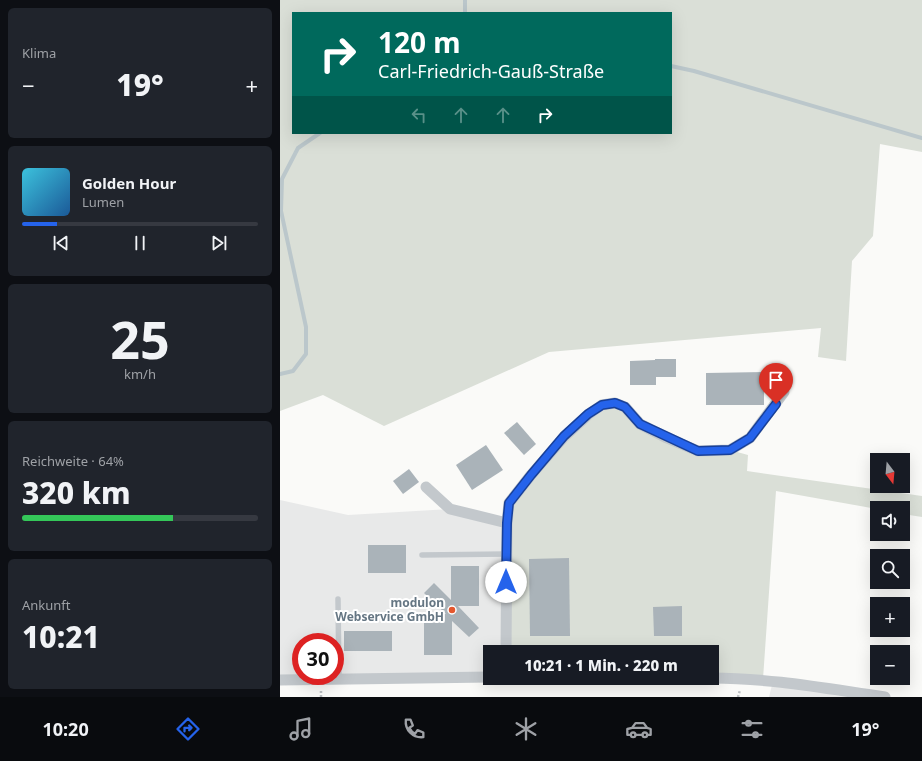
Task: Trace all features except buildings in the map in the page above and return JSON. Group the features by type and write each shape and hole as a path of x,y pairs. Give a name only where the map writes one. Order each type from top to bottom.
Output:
{"street":[{"path":"506,645 506,554 509,503 564,436 588,414 602,405 615,403 625,407 640,424 698,451 730,450 750,438 784,392"},
{"path":"426,487 450,509 507,523"},
{"path":"344,680 483,677"},
{"path":"719,678 774,681 885,697"},
{"path":"280,680 292,679"}],"lane":[{"path":"422,555 506,554"},
{"path":"338,599 339,633"}],"shaded area":[{"path":"280,0 922,0 922,152 880,144 873,236 852,261 846,361 818,357 821,328 549,352 384,426 323,395 280,411"},
{"path":"615,403 640,424 698,451 730,450 748,455 747,471 870,489 870,493 901,493 922,496 922,517 910,515 910,501 870,501 870,508 776,491 763,679 719,678 719,645 506,645 509,503 564,437"},
{"path":"280,500 348,515 450,509 507,523 506,645 483,645 483,677 344,679 344,633 292,633 292,680 280,680"},
{"path":"773,681 885,697 769,697"}],"waterway":[{"path":"465,0 465,12"},
{"path":"672,66 694,71 922,138"},
{"path":"280,374 293,371 306,354 306,327 281,211 282,179 298,148 319,134"}],"place":[{"name":"modulon Webservice GmbH","path":"452,610"}],"route":[{"path":"506,582 507,523 509,503 564,436 588,414 602,405 615,403 625,407 640,424 667,438 698,451 730,450 750,438 776,404"}]}
